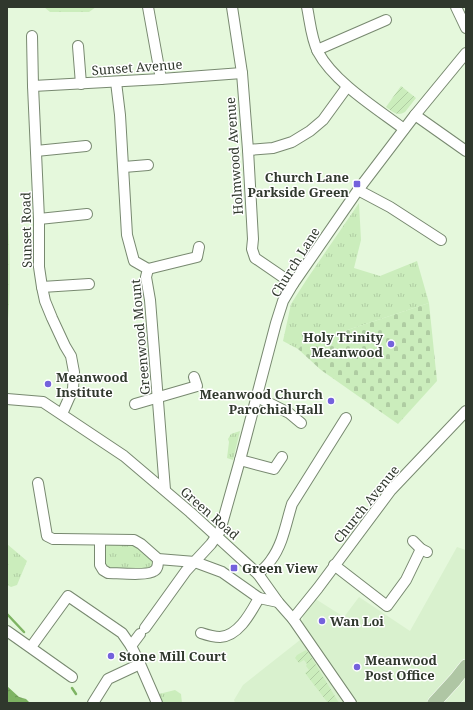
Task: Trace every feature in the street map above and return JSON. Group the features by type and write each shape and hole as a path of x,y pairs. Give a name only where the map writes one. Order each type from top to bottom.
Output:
{"main road":[{"path":"437,703 466,666"}],"street":[{"path":"148,7 161,79"},
{"name":"Holmwood Avenue","path":"232,7 242,73 248,150 253,239 252,249 254,258 293,284"},
{"path":"307,7 314,41 325,64 347,87 404,129"},
{"path":"456,7 466,28"},
{"path":"317,50 386,20"},
{"name":"Sunset Road","path":"32,36 39,218 39,267 42,287 52,318 71,356 74,372 73,389 62,414"},
{"path":"78,46 81,84"},
{"name":"Church Lane","path":"131,646 186,571 220,531 283,301 293,284 358,190 414,115 466,52"},
{"name":"Sunset Avenue","path":"33,86 242,73"},
{"name":"Greenwood Mount","path":"116,82 124,167 127,235 134,261 148,269 146,277 150,300 165,490"},
{"path":"248,150 273,148 292,142 310,131 323,120 347,87"},
{"path":"414,115 466,151"},
{"path":"36,151 86,146"},
{"path":"124,167 148,165"},
{"path":"358,190 390,207 441,240"},
{"path":"39,218 86,214"},
{"path":"148,269 197,257 199,247"},
{"path":"42,287 89,284"},
{"path":"134,404 197,386 194,377"},
{"path":"257,397 289,413 301,423"},
{"name":"Green Road","path":"7,399 43,402 124,456 165,490 258,574 278,602 293,619 351,703"},
{"name":"Church Avenue","path":"293,619 391,490 466,411"},
{"path":"258,574 271,561 286,530 292,504 346,418"},
{"path":"240,460 274,469 282,457"},
{"path":"38,483 47,536 53,539 134,540 158,560 195,562 222,572 259,598 278,602"},
{"path":"100,540 100,565 103,570 108,573 149,574 155,571 158,566 158,560"},
{"path":"334,565 387,606 406,580 424,551 413,541"},
{"path":"31,647 68,596 122,633 131,646 157,703"},
{"path":"201,633 219,637 228,636 237,630 250,614 259,598"},
{"path":"7,630 72,677"},
{"path":"93,703 108,679 140,664"}],"shaded area":[{"path":"457,547 466,550 466,703 235,703 234,700 243,685 300,640 305,609 314,598 344,617 359,597 410,631"}],"green space":[{"path":"44,7 96,7 89,12 50,12"},
{"path":"401,86 416,98 405,112 397,114 386,107"},
{"path":"7,194 10,279 7,330"},
{"path":"359,203 361,240 354,268 380,276 417,261 429,303 302,345 298,349 283,341 291,304"},
{"path":"429,303 437,381 398,424 321,370 298,349 302,345"},
{"path":"240,431 233,460 227,458 228,439 231,434"},
{"path":"108,543 133,543 154,561 151,570 110,570 104,566 104,546"},
{"path":"7,544 27,561 17,585 11,587 7,585"},
{"path":"306,650 339,703 328,703 305,673 309,670 306,666 307,664 304,660 299,663 295,658 297,655"},
{"path":"175,690 181,694 182,703 163,703 159,694"}],"water":[{"path":"7,686 19,697 26,699 30,703 7,703"}],"waterway":[{"path":"7,614 24,632"},
{"path":"72,688 76,694"}],"place":[{"name":"Church Lane Parkside Green","path":"357,184"},
{"name":"Holy Trinity Meanwood","path":"391,344"},
{"name":"Meanwood Institute","path":"48,384"},
{"name":"Meanwood Church Parochial Hall","path":"331,401"},
{"name":"Green View","path":"234,568"},
{"name":"Wan Loi","path":"322,621"},
{"name":"Stone Mill Court","path":"111,656"},
{"name":"Meanwood Post Office","path":"357,667"}]}
